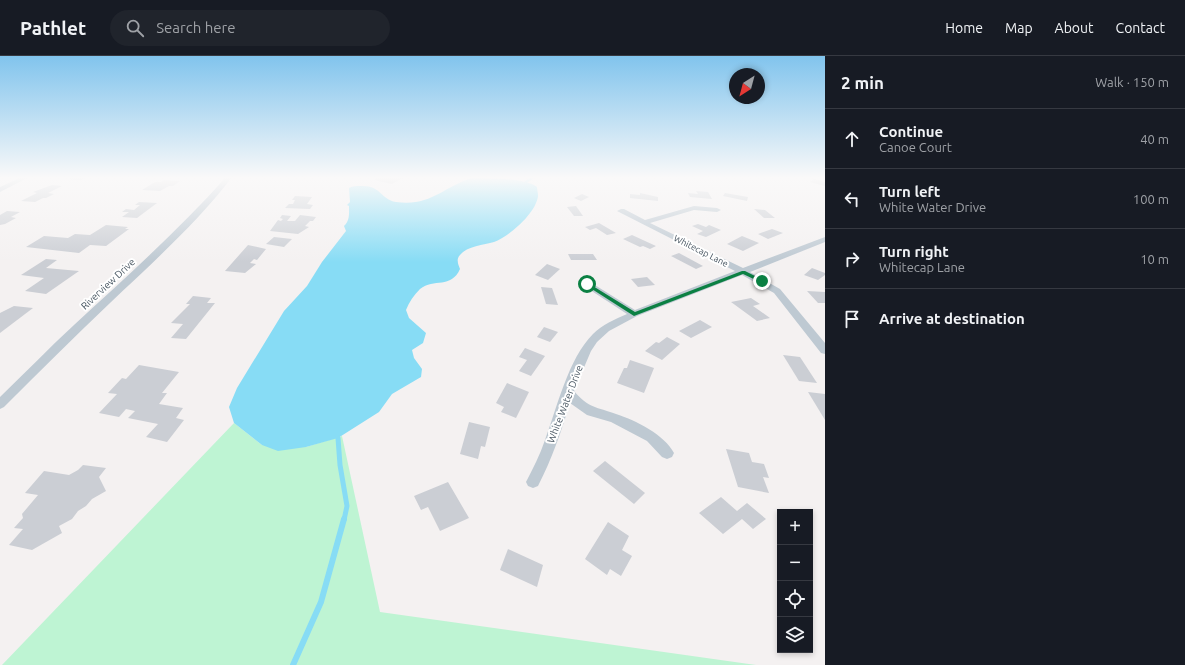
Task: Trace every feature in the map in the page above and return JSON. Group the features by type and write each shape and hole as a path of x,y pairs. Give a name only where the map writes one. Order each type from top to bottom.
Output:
{"street":[{"name":"Riverview Drive","path":"0,404 82,323 164,247 204,205"},
{"path":"645,222 694,208 717,210"},
{"name":"Whitecap Lane","path":"621,211 762,281 777,292 825,350"},
{"name":"White Water Drive","path":"534,482 541,470 568,391 588,347 598,335 610,326 634,314 825,239"},
{"path":"587,284 634,314"},
{"path":"568,391 577,403 592,412 614,418 652,437 667,453"}],"green space":[{"path":"234,423 262,445 306,447 342,436 380,612 756,665 2,665"}],"water":[{"path":"348,205 535,205 533,210 521,223 507,235 494,242 471,248 463,252 458,258 460,269 452,279 425,286 420,289 412,299 406,310 409,318 426,333 423,343 412,350 414,358 422,369 421,377 392,394 379,412 338,438 306,447 278,451 262,445 234,423 229,407 237,388 284,311 307,286 322,262 346,231 344,226 349,217"}],"building":[{"path":"139,205 154,205 137,218 122,217 129,212 122,212 126,209 134,210"},
{"path":"288,205 313,205 310,209 285,208"},
{"path":"576,206 583,216 574,216 567,207"},
{"path":"754,209 765,210 775,218 764,218"},
{"path":"7,211 20,212 11,217 16,218 0,225 0,215"},
{"path":"282,215 291,216 287,221 295,221 300,215 316,217 305,226 309,227 298,234 270,231 278,220 281,221 283,219 280,218"},
{"path":"599,223 616,233 607,235 596,228 590,230 585,227"},
{"path":"698,224 706,227 709,225 721,230 706,237 697,234 703,231 692,226"},
{"path":"106,225 128,227 125,229 129,229 106,246 90,245 79,253 26,247 44,236 68,238 75,234 90,235"},
{"path":"772,229 783,233 768,239 758,234"},
{"path":"632,235 656,246 650,249 643,246 640,247 623,239"},
{"path":"742,236 759,243 743,251 727,244"},
{"path":"274,237 292,239 284,247 266,244"},
{"path":"248,245 266,249 257,260 254,259 250,263 256,264 245,273 225,271"},
{"path":"679,253 703,266 696,269 671,256"},
{"path":"568,254 593,254 597,260 571,260"},
{"path":"46,259 57,260 46,268 79,271 46,294 25,291 44,278 21,275"},
{"path":"547,264 560,269 548,280 535,275"},
{"path":"812,268 825,273 825,275 818,280 804,275"},
{"path":"647,277 655,285 638,287 631,279"},
{"path":"541,287 552,288 558,305 546,304"},
{"path":"807,291 825,292 825,303 818,303"},
{"path":"193,296 211,298 207,303 215,303 186,339 171,338 183,324 171,323 190,304 186,304"},
{"path":"751,298 760,304 753,306 770,318 757,321 731,302"},
{"path":"14,306 33,308 0,333 0,313"},
{"path":"700,320 712,327 691,338 679,331"},
{"path":"544,327 558,332 550,342 537,337"},
{"path":"667,337 680,344 662,360 645,351 656,342 659,343"},
{"path":"525,348 545,356 531,376 519,371 527,360 519,357"},
{"path":"783,355 800,357 817,383 799,381"},
{"path":"630,360 654,368 644,393 617,383 624,368 627,368"},
{"path":"139,365 179,372 162,393 167,393 159,404 183,408 176,418 184,420 167,442 146,437 158,424 128,418 135,411 126,409 119,417 99,413 117,394 108,393 122,378 126,379"},
{"path":"507,383 529,392 516,418 501,412 504,407 496,403"},
{"path":"808,392 825,394 825,420"},
{"path":"469,422 490,427 485,447 481,446 478,459 460,454"},
{"path":"726,449 749,453 752,462 764,464 769,478 763,477 769,493 738,487"},
{"path":"605,461 645,493 634,504 593,471"},
{"path":"83,465 106,468 99,477 106,491 92,499 86,506 78,511 72,519 59,526 62,533 32,550 9,545 23,529 14,528 23,518 22,514 38,495 25,493 44,471 69,475"},
{"path":"448,482 469,518 440,531 428,507 421,510 414,496"},
{"path":"721,497 737,511 747,503 766,519 753,529 742,519 723,534 699,513"},
{"path":"608,522 629,536 622,550 632,556 621,576 610,569 607,575 585,559"},
{"path":"508,549 543,565 537,587 500,570"}],"waterway":[{"path":"338,438 340,465 347,506 344,520"},
{"path":"293,665 321,602 344,519"}],"route":[{"path":"587,284 634,314 744,272 762,281"}]}
